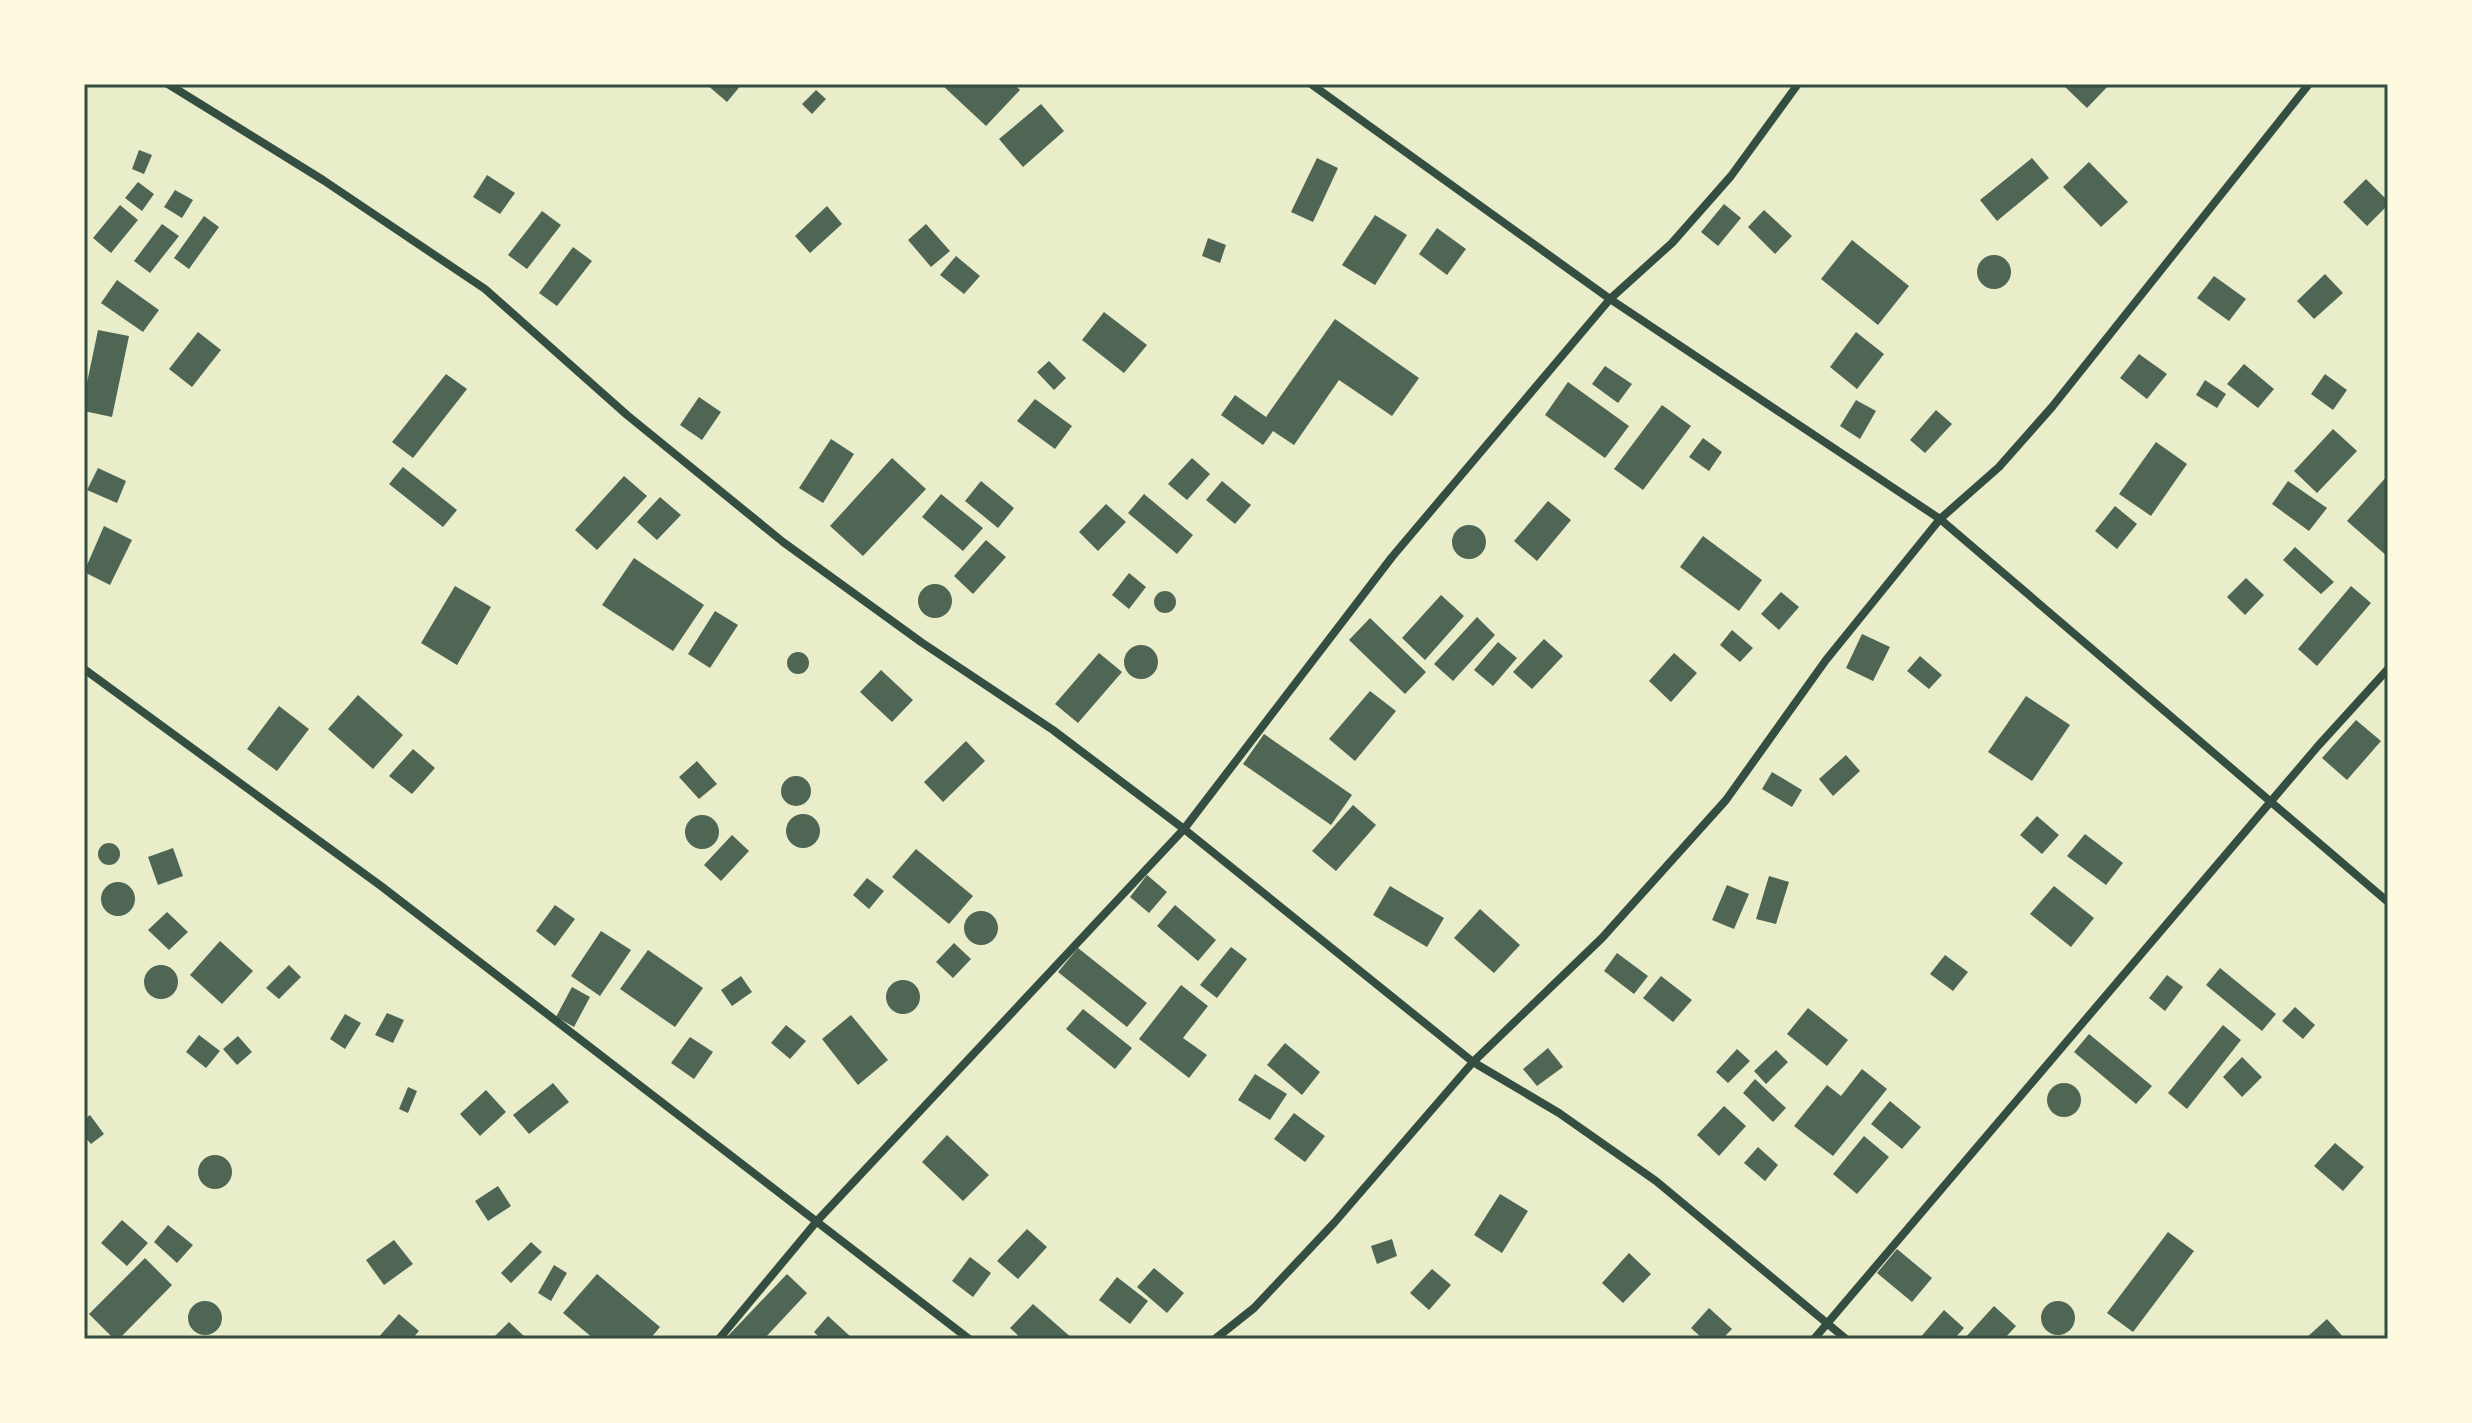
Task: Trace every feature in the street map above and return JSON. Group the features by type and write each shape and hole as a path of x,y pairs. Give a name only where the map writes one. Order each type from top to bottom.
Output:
{"street":[{"path":"168,84 323,180 485,289 627,415 783,542 921,642 1053,730 1184,829 1473,1062 1559,1113 1656,1181 1846,1339"},
{"path":"1311,84 1610,299 1940,519 2388,902"},
{"path":"719,1339 817,1221 1184,829 1392,557 1610,299 1672,243 1731,176 1798,84"},
{"path":"1215,1339 1254,1308 1334,1223 1473,1062 1602,938 1726,800 1826,660 1940,519 1999,467 2052,407 2309,84"},
{"path":"84,669 381,886 969,1339"},
{"path":"1814,1339 2270,803 2388,669"}],"building":[{"path":"706,84 742,84 727,102"},
{"path":"941,84 1014,84 1020,90 986,126"},
{"path":"2110,84 2087,108 2064,86"},
{"path":"816,90 826,99 812,114 802,104"},
{"path":"1041,104 1064,131 1023,167 999,139"},
{"path":"139,150 152,155 144,174 132,169"},
{"path":"1317,158 1338,168 1313,222 1291,212"},
{"path":"2032,158 2049,178 1997,221 1980,200"},
{"path":"2089,162 2128,202 2101,227 2063,187"},
{"path":"487,175 515,193 500,214 473,197"},
{"path":"2366,179 2388,201 2388,205 2367,226 2343,202"},
{"path":"138,182 154,194 142,211 125,198"},
{"path":"175,190 193,200 182,218 164,207"},
{"path":"1724,204 1741,218 1718,246 1701,232"},
{"path":"120,205 138,220 111,253 93,238"},
{"path":"827,206 842,224 810,253 795,236"},
{"path":"1764,210 1792,236 1775,254 1748,227"},
{"path":"542,211 561,225 527,269 508,255"},
{"path":"1375,215 1407,235 1375,285 1342,265"},
{"path":"204,216 219,227 189,269 174,258"},
{"path":"162,224 179,236 150,273 134,261"},
{"path":"926,224 950,251 931,267 908,240"},
{"path":"1437,228 1466,249 1447,275 1419,254"},
{"path":"1208,238 1226,245 1220,263 1202,256"},
{"path":"1852,240 1909,286 1878,325 1821,279"},
{"path":"573,247 592,261 557,306 539,293"},
{"path":"1994,255 2006,260 2011,272 2006,284 1994,289 1982,284 1977,272 1982,260"},
{"path":"956,256 980,276 964,294 940,275"},
{"path":"2325,274 2343,293 2314,319 2297,301"},
{"path":"2214,276 2246,299 2229,321 2197,298"},
{"path":"117,280 159,310 143,332 101,303"},
{"path":"1104,312 1147,345 1124,373 1082,340"},
{"path":"1335,319 1419,378 1392,416 1339,380 1294,445 1273,431 1263,445 1221,415 1235,395 1266,417"},
{"path":"98,330 129,336 112,417 84,411"},
{"path":"198,332 221,350 192,387 169,369"},
{"path":"1856,332 1884,354 1857,389 1830,367"},
{"path":"2139,354 2167,374 2147,399 2120,378"},
{"path":"1049,361 1066,378 1054,390 1037,372"},
{"path":"2244,364 2274,389 2258,408 2227,384"},
{"path":"1605,366 1632,384 1618,403 1592,384"},
{"path":"446,374 467,389 413,458 392,442"},
{"path":"2325,374 2347,390 2333,410 2311,394"},
{"path":"2205,380 2226,394 2217,408 2196,395"},
{"path":"1568,382 1629,426 1605,458 1545,415"},
{"path":"699,397 721,412 702,440 680,425"},
{"path":"1035,399 1072,426 1055,449 1017,421"},
{"path":"1856,400 1876,411 1860,439 1840,426"},
{"path":"1662,405 1691,426 1643,490 1614,469"},
{"path":"1936,410 1952,424 1925,453 1910,440"},
{"path":"2333,429 2357,451 2317,493 2294,471"},
{"path":"1703,438 1722,452 1709,471 1689,457"},
{"path":"831,439 854,454 823,503 799,488"},
{"path":"2156,442 2187,464 2151,516 2119,494"},
{"path":"892,458 926,489 863,556 830,526"},
{"path":"1192,458 1210,474 1187,500 1168,484"},
{"path":"403,467 457,510 443,527 389,484"},
{"path":"98,468 126,481 117,503 87,490"},
{"path":"2388,475 2388,557 2347,521"},
{"path":"624,476 647,496 597,550 575,530"},
{"path":"981,481 1014,508 998,528 965,501"},
{"path":"1222,481 1251,505 1235,524 1206,500"},
{"path":"2288,481 2327,508 2309,531 2272,504"},
{"path":"941,494 983,528 963,551 922,517"},
{"path":"1144,494 1193,535 1177,554 1128,513"},
{"path":"660,497 681,515 657,540 637,522"},
{"path":"1548,501 1571,520 1537,561 1514,541"},
{"path":"1106,504 1126,522 1098,551 1079,532"},
{"path":"2115,506 2137,524 2117,549 2095,531"},
{"path":"1469,525 1481,530 1486,542 1481,554 1469,559 1457,554 1452,542 1457,530"},
{"path":"104,526 132,540 110,585 84,572"},
{"path":"1703,536 1762,580 1739,611 1680,567"},
{"path":"986,540 1006,557 973,594 954,576"},
{"path":"2295,547 2334,582 2321,594 2283,560"},
{"path":"634,558 704,605 673,651 602,605"},
{"path":"1129,573 1146,587 1129,609 1112,595"},
{"path":"2246,578 2264,595 2245,615 2227,597"},
{"path":"935,584 947,589 952,601 947,613 935,618 923,613 918,601 923,589"},
{"path":"455,586 491,607 457,665 421,643"},
{"path":"2351,586 2371,603 2317,666 2298,649"},
{"path":"1161,591 1169,591 1176,602 1169,613 1161,613 1154,606 1154,598"},
{"path":"1781,592 1799,607 1779,630 1761,614"},
{"path":"1441,595 1464,616 1425,660 1402,638"},
{"path":"715,611 738,625 710,668 688,654"},
{"path":"1477,617 1495,635 1453,681 1434,664"},
{"path":"1370,618 1426,672 1405,694 1349,640"},
{"path":"1732,630 1753,648 1740,662 1720,645"},
{"path":"1862,634 1890,647 1873,681 1846,668"},
{"path":"1544,639 1563,656 1532,689 1513,672"},
{"path":"1498,642 1517,658 1493,686 1474,670"},
{"path":"1141,645 1153,650 1158,662 1153,674 1141,679 1129,674 1124,662 1129,650"},
{"path":"798,652 806,655 809,663 806,671 798,674 790,671 787,663 790,655"},
{"path":"1099,653 1122,672 1078,723 1055,704"},
{"path":"1674,653 1697,673 1671,702 1649,681"},
{"path":"1920,656 1942,675 1929,689 1907,671"},
{"path":"881,670 913,700 892,722 860,692"},
{"path":"1370,691 1396,711 1355,761 1329,739"},
{"path":"358,695 403,735 373,769 328,729"},
{"path":"2026,696 2070,725 2032,781 1988,752"},
{"path":"279,706 309,729 277,771 247,749"},
{"path":"2356,720 2381,741 2347,780 2322,758"},
{"path":"1264,734 1352,795 1331,825 1243,764"},
{"path":"966,741 985,761 943,802 924,782"},
{"path":"413,749 435,768 412,794 389,776"},
{"path":"1846,755 1860,771 1833,796 1819,779"},
{"path":"697,761 717,784 699,799 679,777"},
{"path":"1772,772 1802,790 1792,807 1762,789"},
{"path":"796,776 802,777 810,785 810,797 802,805 796,806 790,805 782,797 781,791 782,785 790,777"},
{"path":"1353,805 1376,825 1336,871 1312,851"},
{"path":"803,814 815,819 820,831 815,843 803,848 791,843 786,831 791,819"},
{"path":"702,815 714,820 719,832 714,844 702,849 690,844 685,832 690,820"},
{"path":"2037,816 2059,835 2042,854 2020,835"},
{"path":"2085,834 2123,863 2106,885 2067,856"},
{"path":"732,835 749,851 721,881 704,865"},
{"path":"109,843 117,846 120,854 117,862 109,865 101,862 98,854 101,846"},
{"path":"173,848 183,876 158,885 148,857"},
{"path":"916,849 973,896 949,924 892,877"},
{"path":"1147,875 1167,892 1149,913 1130,897"},
{"path":"1769,876 1789,882 1776,924 1756,919"},
{"path":"867,878 884,891 869,909 853,895"},
{"path":"118,882 130,887 135,899 130,911 118,916 106,911 101,899 106,887"},
{"path":"1727,885 1749,894 1734,929 1712,920"},
{"path":"1390,886 1444,918 1427,947 1373,915"},
{"path":"2054,886 2094,918 2071,947 2030,914"},
{"path":"555,905 575,919 555,946 536,931"},
{"path":"1175,905 1216,940 1198,961 1157,926"},
{"path":"1480,909 1520,945 1494,973 1454,938"},
{"path":"981,911 993,916 998,928 993,940 981,945 969,940 964,928 969,916"},
{"path":"167,912 188,932 169,950 148,930"},
{"path":"601,931 631,950 600,996 571,976"},
{"path":"220,941 253,971 222,1004 190,975"},
{"path":"954,943 971,959 953,978 936,962"},
{"path":"1231,947 1247,959 1217,998 1200,985"},
{"path":"1078,948 1147,1003 1127,1027 1058,972"},
{"path":"648,950 703,988 675,1027 620,989"},
{"path":"1617,953 1648,976 1634,994 1604,971"},
{"path":"1945,955 1968,972 1953,991 1930,974"},
{"path":"161,965 173,970 178,982 173,994 161,999 149,994 144,982 149,970"},
{"path":"289,965 301,977 279,999 266,988"},
{"path":"2220,968 2276,1014 2262,1031 2206,985"},
{"path":"2167,975 2183,987 2165,1011 2149,998"},
{"path":"741,976 752,992 732,1006 721,990"},
{"path":"1661,976 1692,1000 1673,1022 1643,998"},
{"path":"903,980 915,985 920,997 915,1009 903,1014 891,1009 886,997 891,985"},
{"path":"1181,985 1208,1006 1183,1038 1207,1055 1189,1078 1139,1039"},
{"path":"572,987 590,997 574,1027 556,1017"},
{"path":"2295,1007 2315,1025 2303,1039 2282,1021"},
{"path":"1808,1008 1848,1040 1827,1066 1787,1034"},
{"path":"1083,1009 1132,1048 1115,1069 1066,1029"},
{"path":"387,1013 404,1020 393,1043 375,1035"},
{"path":"345,1014 361,1023 345,1049 330,1039"},
{"path":"851,1015 888,1060 858,1085 822,1039"},
{"path":"786,1025 806,1041 790,1059 771,1043"},
{"path":"2223,1025 2241,1040 2187,1109 2168,1093"},
{"path":"2089,1034 2152,1086 2136,1104 2074,1052"},
{"path":"199,1035 220,1051 206,1068 186,1052"},
{"path":"238,1036 252,1052 237,1065 223,1049"},
{"path":"690,1037 713,1052 694,1079 671,1063"},
{"path":"1285,1043 1320,1072 1302,1095 1267,1065"},
{"path":"1548,1048 1563,1067 1537,1086 1523,1069"},
{"path":"1737,1049 1750,1061 1728,1083 1716,1072"},
{"path":"1776,1050 1788,1062 1766,1084 1754,1071"},
{"path":"2242,1057 2262,1077 2242,1097 2223,1077"},
{"path":"1862,1069 1887,1089 1833,1156 1794,1126 1827,1085 1841,1096"},
{"path":"1255,1074 1287,1094 1270,1120 1238,1100"},
{"path":"1755,1079 1786,1108 1773,1122 1743,1093"},
{"path":"553,1083 569,1102 529,1134 513,1115"},
{"path":"2064,1083 2076,1088 2081,1100 2076,1112 2064,1117 2052,1112 2047,1100 2052,1088"},
{"path":"408,1087 417,1091 408,1113 399,1109"},
{"path":"486,1090 506,1112 480,1136 460,1114"},
{"path":"1890,1101 1921,1127 1902,1149 1871,1124"},
{"path":"1724,1106 1746,1126 1719,1156 1697,1135"},
{"path":"1294,1113 1325,1136 1305,1162 1274,1139"},
{"path":"90,1115 104,1134 91,1144 84,1136 84,1119"},
{"path":"947,1135 989,1175 963,1201 922,1162"},
{"path":"1864,1136 1889,1157 1857,1194 1833,1174"},
{"path":"2335,1143 2364,1167 2343,1191 2314,1166"},
{"path":"1758,1147 1778,1165 1765,1181 1744,1163"},
{"path":"215,1155 227,1160 232,1172 227,1184 215,1189 203,1184 198,1172 203,1160"},
{"path":"498,1186 511,1206 488,1221 475,1201"},
{"path":"1500,1194 1528,1211 1502,1253 1474,1235"},
{"path":"122,1220 148,1243 127,1266 101,1243"},
{"path":"168,1225 193,1245 177,1263 154,1242"},
{"path":"1027,1229 1047,1247 1018,1279 997,1261"},
{"path":"2168,1232 2194,1251 2133,1332 2107,1313"},
{"path":"1392,1239 1397,1256 1377,1264 1371,1246"},
{"path":"394,1240 413,1264 384,1285 366,1260"},
{"path":"531,1242 542,1252 511,1283 501,1273"},
{"path":"1897,1249 1932,1278 1912,1302 1877,1273"},
{"path":"1629,1253 1651,1274 1623,1303 1602,1283"},
{"path":"970,1257 991,1273 973,1297 952,1281"},
{"path":"145,1258 172,1285 119,1339 114,1339 89,1314"},
{"path":"554,1265 567,1273 551,1301 538,1293"},
{"path":"1154,1268 1184,1293 1167,1313 1137,1287"},
{"path":"1432,1269 1451,1285 1429,1310 1410,1293"},
{"path":"597,1274 660,1327 650,1339 594,1339 563,1313"},
{"path":"787,1274 807,1293 764,1339 725,1339"},
{"path":"1117,1277 1148,1301 1130,1324 1099,1300"},
{"path":"205,1301 217,1306 222,1318 217,1330 205,1335 193,1330 188,1318 193,1306"},
{"path":"2058,1301 2070,1306 2075,1318 2070,1330 2058,1335 2046,1330 2041,1318 2046,1306"},
{"path":"1033,1304 1073,1339 1022,1339 1010,1328"},
{"path":"1994,1306 2016,1326 2004,1339 1964,1339"},
{"path":"1709,1308 1732,1329 1722,1339 1703,1339 1691,1328"},
{"path":"1944,1310 1964,1328 1954,1339 1919,1339"},
{"path":"399,1314 419,1331 412,1339 377,1339"},
{"path":"828,1316 851,1337 849,1339 821,1339 814,1332"},
{"path":"2327,1319 2345,1339 2305,1339"},
{"path":"509,1322 527,1339 492,1339"}]}
